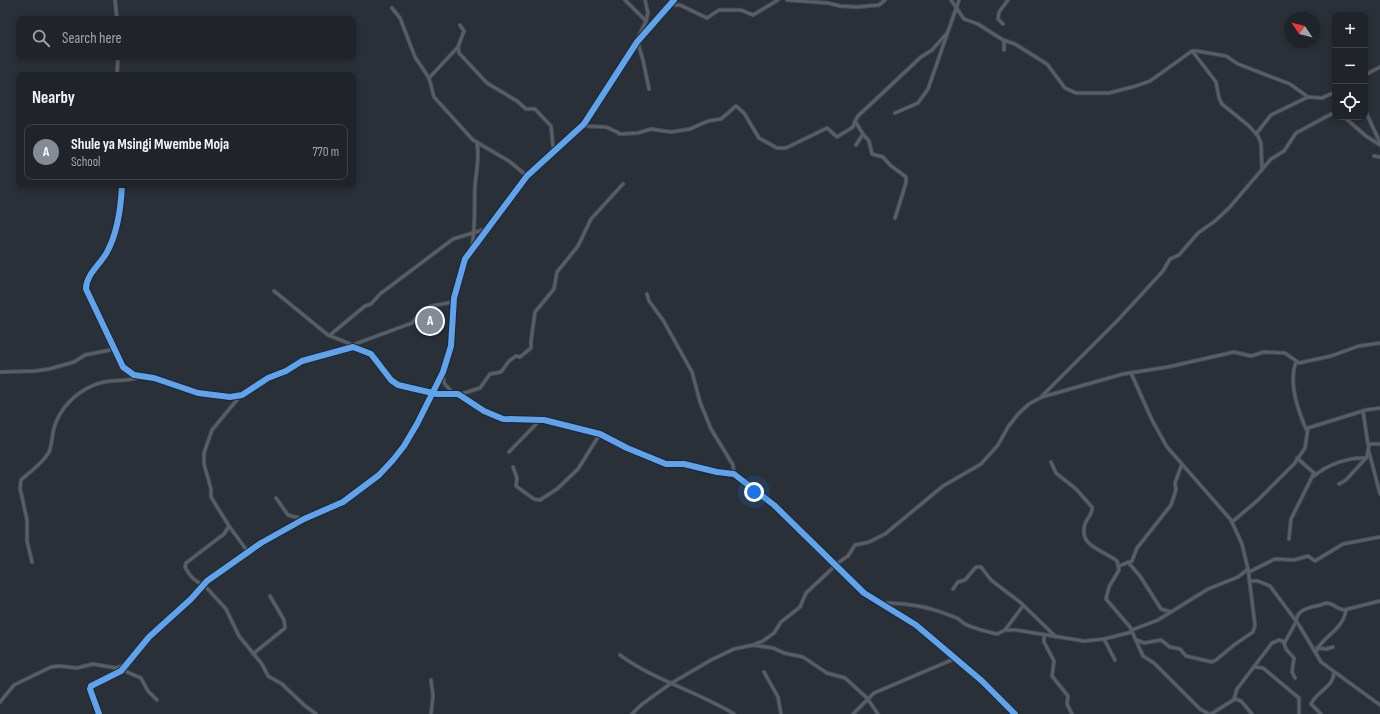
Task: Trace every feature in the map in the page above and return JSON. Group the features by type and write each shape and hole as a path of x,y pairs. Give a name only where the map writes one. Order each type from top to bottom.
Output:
{"street":[{"path":"115,0 117,16"},
{"path":"625,0 646,21"},
{"path":"645,0 648,13 637,42 643,60 649,89"},
{"path":"99,714 91,688 112,677 124,667 149,637 191,599 204,584 248,552 304,519 343,502 380,475 404,446 443,372 451,346 453,302 462,266 471,251 527,176 582,126 637,42 674,0"},
{"path":"669,5 680,5 707,18 719,10 741,10 753,15 778,0"},
{"path":"787,0 857,7 879,5 885,0"},
{"path":"951,0 955,8 964,19 980,25 1047,64 1065,88 1071,92 1086,94 1117,92 1143,84 1150,81 1192,52 1219,53 1238,64 1290,84 1308,97"},
{"path":"895,113 918,103 926,93 959,0"},
{"path":"1003,24 998,19 998,14 1008,0"},
{"path":"392,8 400,18 416,57 429,78 434,97 477,143 495,153 527,176"},
{"path":"429,78 458,47 464,31 460,25"},
{"path":"582,126 606,127 619,133 652,129 671,132 690,128 708,121 721,119 736,106 744,113 758,138 778,148 786,148 827,128 837,137 850,127 853,127 855,120 872,101 920,57 932,50 948,32"},
{"path":"1004,40 1004,50"},
{"path":"458,47 460,54 487,83 518,101 526,109 535,109 552,128 553,146 556,150"},
{"path":"1192,52 1216,82 1219,98 1222,104 1256,134 1261,143 1262,170"},
{"path":"450,56 460,54"},
{"path":"117,72 118,60"},
{"path":"1368,73 1380,67"},
{"path":"1256,134 1271,115 1308,97 1322,98 1332,93"},
{"path":"632,714 641,705 670,684 719,656 734,649 763,641 774,633 781,622 800,607 806,593 836,564 848,556 855,545 869,542 884,534 944,486 981,464 998,445 1008,427 1019,412 1028,404 1042,396 1118,320 1163,271 1170,259 1177,256 1198,233 1229,208 1271,159 1286,149 1296,133 1332,114"},
{"path":"1368,117 1380,144"},
{"path":"855,120 871,145 870,151 872,154 883,157 890,165 906,177 906,183 895,218"},
{"path":"1347,120 1366,136 1380,144"},
{"path":"856,145 863,134"},
{"path":"471,251 476,209 476,181 479,160 477,143"},
{"path":"1374,156 1380,158"},
{"path":"460,395 480,388 490,374 500,372 509,360 516,356 520,357 532,347 531,341 535,312 554,289 557,272 578,246 591,219 624,184"},
{"path":"122,188 121,201 113,239 107,252 88,280 86,286 125,369 134,375 154,378 198,393 230,397 242,395"},
{"path":"330,335 343,322 365,306 371,304 380,294 453,239 489,228"},
{"path":"274,291 330,335 355,344 371,354 395,384 433,393 453,393 460,395 479,408 503,419 540,420 600,434 627,448 666,464 684,464 717,472 734,474 774,505 864,593 916,625 954,659 982,681 1015,714"},
{"path":"647,294 649,301 663,320 692,372 709,423 733,465 734,474"},
{"path":"355,344 412,323 420,313 431,306 453,302"},
{"path":"1042,396 1131,373 1168,367 1234,352 1251,356 1264,352 1286,353 1296,362 1302,363 1359,346 1380,343"},
{"path":"248,552 229,526 211,497 211,486 204,464 204,453 212,430 242,395 268,378 286,371 302,361 348,348 365,350"},
{"path":"0,372 49,369 74,362 85,355 115,349"},
{"path":"1232,522 1275,484 1306,446 1306,430 1292,376 1296,362"},
{"path":"443,372 444,383 453,393"},
{"path":"1131,373 1156,430 1167,447 1225,511 1232,522 1242,544 1249,570 1254,630 1215,661 1205,661 1186,656 1180,649 1170,647 1161,640 1147,643 1137,640"},
{"path":"32,562 26,541 27,520 20,488 21,480 40,463 49,452 54,428 61,410 94,385 134,379 140,376"},
{"path":"1306,430 1311,426 1363,411 1380,408"},
{"path":"1363,411 1369,452 1380,494"},
{"path":"508,452 540,420"},
{"path":"513,467 517,478 516,486 536,500 540,500 554,491 578,469 600,434"},
{"path":"1369,444 1380,444"},
{"path":"1339,484 1346,480 1369,452"},
{"path":"1297,458 1312,469 1314,473 1313,477"},
{"path":"1290,539 1291,518 1313,477 1319,472 1341,462 1356,458 1365,458"},
{"path":"1051,462 1056,473 1076,489 1092,507 1092,513 1085,525 1084,533 1086,541 1094,548 1115,559 1119,566 1117,573 1109,586 1106,598 1132,631 1143,656 1154,663 1200,709 1210,714 1234,699 1237,689 1255,667 1272,642 1279,640 1284,642"},
{"path":"1119,566 1132,560 1137,548 1171,505 1176,491 1175,482 1182,464"},
{"path":"276,498 288,515 304,519"},
{"path":"229,526 224,534 185,565 189,574 199,583 204,584 226,609 239,636 262,664 268,676 282,684 301,703 316,714"},
{"path":"882,603 896,602 915,605 946,614 960,620 968,626 994,634 1005,630 1016,630 1084,641 1104,640 1132,631 1158,620 1208,589 1238,577 1249,570 1278,559 1294,560 1308,556 1315,562 1343,544 1380,537"},
{"path":"1128,562 1140,576 1161,609 1171,613"},
{"path":"953,589 958,582 966,580 976,567 980,567 991,580 1023,606 1057,637"},
{"path":"1249,580 1258,581 1270,586 1296,621 1321,662 1380,705"},
{"path":"253,654 285,626 281,615 270,596"},
{"path":"1295,678 1292,672 1294,658 1286,648 1284,642 1296,621 1298,614 1303,610 1326,603 1332,604 1339,609 1346,610 1380,601"},
{"path":"1005,630 1023,606"},
{"path":"1316,653 1317,648 1340,624 1346,610"},
{"path":"1044,635 1044,642 1054,661 1052,676 1068,696 1067,704 1072,714"},
{"path":"1104,640 1115,660"},
{"path":"753,644 803,657 827,673 845,678 867,698 878,714"},
{"path":"1317,648 1326,649 1333,647"},
{"path":"620,655 646,673 670,684 697,693 734,714"},
{"path":"853,714 867,698 874,693 897,685 954,659"},
{"path":"0,702 14,685 51,667 59,666 77,668 93,664 116,668 124,667"},
{"path":"124,667 127,672 141,678 148,691 157,700"},
{"path":"1255,667 1263,668 1299,698 1299,714"},
{"path":"764,672 778,697 781,714"},
{"path":"1321,714 1311,704 1315,697 1331,681 1333,672"},
{"path":"431,680 433,696 431,714"},
{"path":"1234,699 1241,701 1252,714"}],"cycle path":[{"path":"99,714 90,689 91,686 121,671 149,637 191,599 207,581 261,543 304,519 343,502 379,475 393,460 404,446 417,424 443,372 451,346 454,298 465,259 527,176 584,124 637,42 674,0"},
{"path":"122,188 120,211 114,236 104,256 88,279 86,289 123,367 134,375 154,378 198,393 230,397 242,395 268,378 286,371 302,361 353,347 371,354 391,380 398,385 437,394 458,394 484,411 503,419 544,420 600,434 627,448 666,464 684,464 717,472 734,474 774,505 864,593 916,625 982,681 1015,714"}],"place":[{"name":"Shule ya Msingi Mwembe Moja","path":"430,321"}]}
